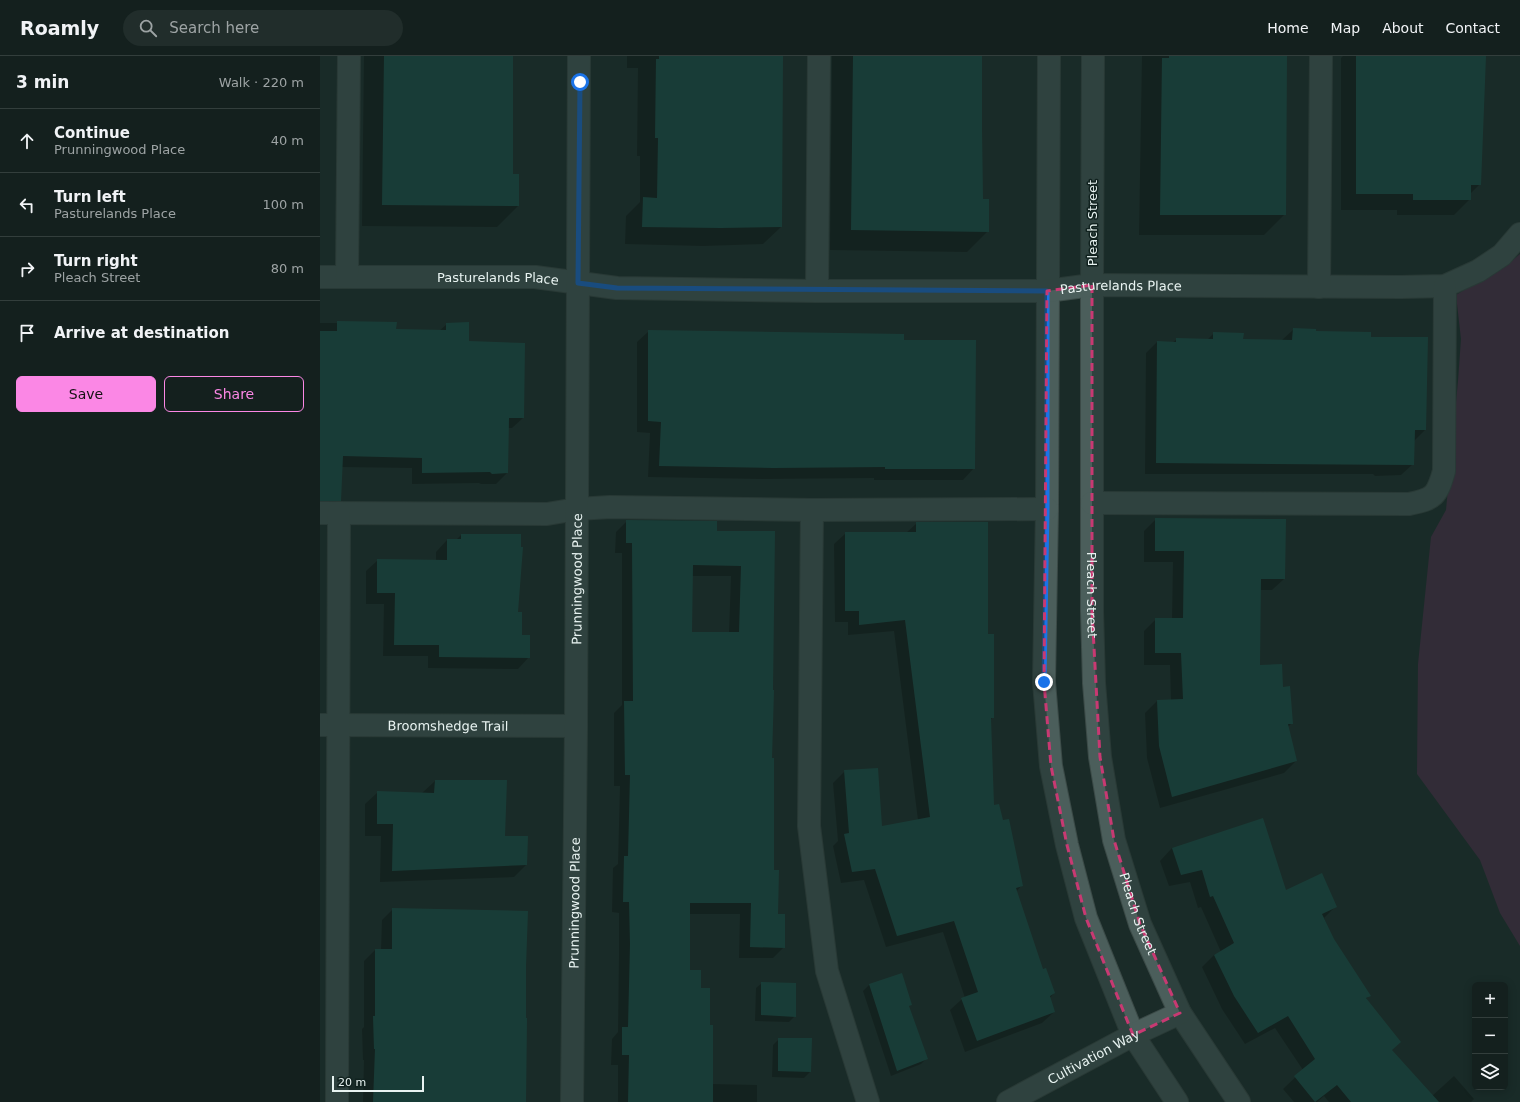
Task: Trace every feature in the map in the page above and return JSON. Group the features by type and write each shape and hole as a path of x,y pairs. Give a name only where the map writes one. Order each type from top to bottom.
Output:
{"street":[{"path":"347,277 349,56"},
{"name":"Prunningwood Place","path":"572,1102 576,726 579,56"},
{"path":"817,290 819,56"},
{"path":"1049,56 1047,509 1044,682 1051,766 1067,845 1086,918 1133,1035 1177,1102"},
{"name":"Pleach Street","path":"1093,56 1092,611 1094,683 1100,757 1114,840 1140,924 1180,1013 1239,1102"},
{"path":"1319,287 1321,56"},
{"name":"Pasturelands Place","path":"320,277 535,278 617,288 817,290 1047,291 1092,285 1319,287 1445,286 1478,271 1502,255 1520,234"},
{"path":"1092,503 1409,504 1426,501 1435,494 1440,486 1444,471 1445,286"},
{"path":"337,1102 330,725 330,513 547,514 577,509 610,507 812,510 1047,509"},
{"path":"812,510 809,826 827,971 868,1102"},
{"name":"Broomshedge Trail","path":"330,725 576,726"},
{"name":"Cultivation Way","path":"1008,1102 1133,1035 1180,1013"}],"highlighted area":[{"path":"1092,285 1092,611 1100,757 1114,840 1140,924 1180,1013 1133,1035 1086,918 1067,845 1051,766 1044,682 1047,291"}],"shaded area":[{"path":"1520,254 1520,946 1500,913 1480,860 1417,774 1418,664 1431,537 1446,510 1458,381 1461,339 1456,295 1513,260"}],"building":[{"path":"384,56 513,56 513,174 519,174 519,206 382,205"},
{"path":"659,56 783,56 782,227 642,227 643,197 657,198 658,138 655,138 656,59 659,59"},
{"path":"853,56 982,56 983,199 989,199 989,232 851,230"},
{"path":"1169,56 1287,56 1286,215 1160,215 1162,58 1169,58"},
{"path":"1356,56 1486,56 1481,185 1471,185 1471,200 1413,200 1413,194 1356,194"},
{"path":"337,321 397,322 396,329 446,330 446,323 469,322 469,341 525,343 524,418 509,418 508,473 422,473 422,458 343,456 341,501 320,501 320,331 337,331"},
{"path":"1293,328 1316,329 1316,331 1371,332 1371,337 1428,337 1426,430 1415,430 1414,465 1156,463 1157,341 1176,342 1176,338 1213,339 1213,332 1244,333 1243,339 1292,340"},
{"path":"648,330 904,334 904,340 976,340 975,469 659,466 661,422 648,421"},
{"path":"1155,518 1286,519 1285,579 1261,579 1260,665 1282,664 1283,687 1290,686 1293,724 1288,724 1297,761 1172,797 1159,746 1157,700 1183,699 1181,653 1155,653 1155,618 1183,618 1184,551 1155,551"},
{"path":"626,520 717,521 717,531 775,531 772,758 774,758 774,870 779,870 778,914 785,914 785,948 750,947 751,903 690,903 690,970 701,970 701,988 710,988 710,1025 713,1025 713,1102 628,1102 629,1055 622,1055 622,1027 628,1027 630,944 629,902 623,902 624,856 628,856 630,775 625,775 624,701 633,701 632,543 626,543","holes":["693,565 741,566 739,632 692,632"]},
{"path":"916,522 988,522 988,634 994,634 994,718 991,718 994,805 999,804 1003,820 1009,819 1023,886 1016,888 1043,969 1046,968 1055,993 1050,996 1055,1012 977,1041 961,998 978,992 954,921 897,936 875,869 852,872 844,834 849,833 844,770 878,768 882,826 930,817 905,620 859,625 859,611 845,611 845,532 916,532"},
{"path":"461,534 521,534 521,547 523,547 518,612 522,612 522,635 530,635 530,658 439,657 439,645 394,645 395,593 377,593 377,559 447,560 447,539 461,539"},
{"path":"435,780 507,780 505,836 528,836 527,865 392,871 393,824 377,824 377,791 434,793"},
{"path":"1263,818 1286,890 1322,873 1337,907 1322,914 1334,939 1371,996 1366,998 1401,1042 1392,1050 1439,1102 1351,1102 1337,1085 1315,1102 1294,1076 1315,1059 1288,1016 1258,1033 1234,996 1214,955 1234,943 1213,896 1210,897 1202,870 1181,875 1172,848"},
{"path":"392,908 528,911 526,966 526,1102 373,1102 375,1049 373,1016 375,1016 375,949 392,949"},
{"path":"902,973 912,1005 909,1006 928,1059 897,1071 869,984"},
{"path":"761,982 796,983 796,1017 761,1015"},
{"path":"778,1038 812,1038 811,1072 778,1071"}],"route":[{"path":"580,82 578,283 617,288 1047,291 1047,509 1044,682"}]}
